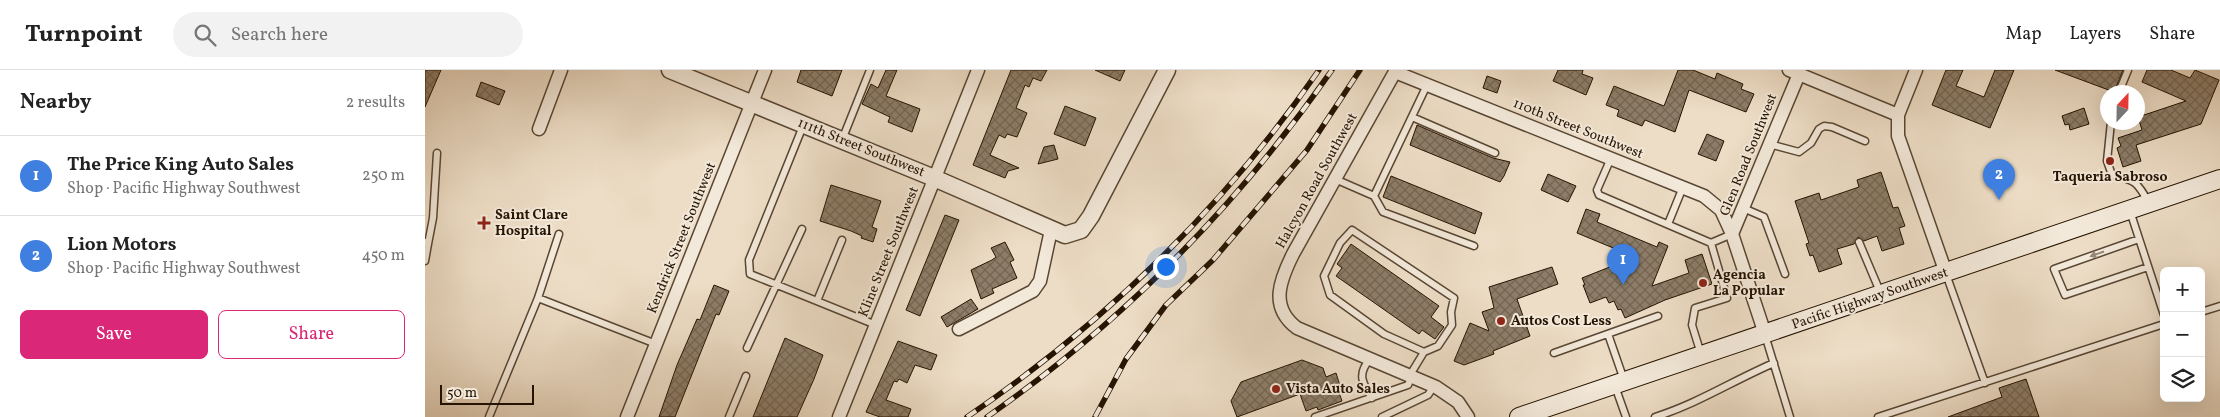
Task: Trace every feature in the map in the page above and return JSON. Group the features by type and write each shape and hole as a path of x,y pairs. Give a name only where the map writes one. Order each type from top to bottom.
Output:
{"main road":[{"name":"Pacific Highway Southwest","path":"1519,417 1550,412 1620,383 2220,179"}],"street":[{"path":"539,129 561,70"},
{"name":"111th Street Southwest","path":"670,70 934,178 1065,235 1081,230 1086,224 1167,70"},
{"name":"Kendrick Street Southwest","path":"627,417 765,70"},
{"name":"Kline Street Southwest","path":"839,417 978,70"},
{"path":"1916,70 1898,115 1897,127 1900,143 1946,273"},
{"name":"110th Street Southwest","path":"1396,71 1683,187 1718,206 1725,215 1733,234"},
{"name":"Halcyon Road Southwest","path":"1370,359 1297,328 1282,311 1278,294 1283,274 1396,71"},
{"path":"1794,72 1898,115"},
{"name":"Glen Road Southwest","path":"1765,334 1733,234 1769,144 1794,72"},
{"path":"959,330 1033,291 1039,281 1051,230"},
{"path":"1370,359 1434,386 1458,402 1468,417"}],"lane":[{"path":"842,140 870,70"},
{"path":"2122,85 2128,70"},
{"path":"1374,196 1427,85"},
{"path":"1412,117 1495,153"},
{"path":"803,124 749,260 750,274 876,325"},
{"path":"1769,144 1799,152 1811,143 1819,129 1824,126 1832,127 1865,141"},
{"path":"2110,130 2108,167 2112,175 2132,180 2139,184 2149,203"},
{"path":"425,261 427,242 433,218 437,153"},
{"path":"1611,158 1597,190 1599,195 1711,243 1733,234"},
{"path":"1335,179 1374,196 1383,212 1473,246"},
{"path":"1669,224 1683,187"},
{"path":"1743,208 1764,217 1785,274"},
{"path":"2129,210 2163,312"},
{"path":"747,348 801,229"},
{"path":"1315,417 1408,386 1411,376 1424,352 1438,346 1452,326 1451,312 1454,298 1352,230 1340,243 1324,276 1330,295 1384,334 1424,352"},
{"path":"489,417 538,298 559,234"},
{"path":"2139,239 2054,269 2065,295 2148,267"},
{"path":"817,301 842,240"},
{"path":"1859,242 1881,295"},
{"path":"1702,356 1692,325 1695,308 1727,298 1711,243"},
{"path":"1721,278 1745,272"},
{"path":"1946,273 1985,383"},
{"path":"538,298 656,344"},
{"path":"2205,311 2220,306"},
{"path":"1554,353 1658,316"},
{"path":"1878,417 2160,325"},
{"path":"1608,334 1626,417"},
{"path":"1765,334 1790,417"},
{"path":"1370,359 1364,367 1362,382 1372,398"},
{"path":"1655,417 1684,408 1733,381 1774,363"},
{"path":"729,417 746,376"},
{"path":"1381,417 1428,395 1434,386"}],"building":[{"path":"425,70 441,70 425,107"},
{"path":"801,70 842,70 832,96 797,82"},
{"path":"886,70 897,70 886,96 920,109 912,132 888,122 890,117 862,104 871,84 878,88"},
{"path":"1011,70 1047,70 1041,81 1033,78 1029,87 1025,85 1016,108 1027,113 1017,137 1007,134 1005,138 999,135 990,155 1019,168 1008,171 1005,178 973,165"},
{"path":"1095,70 1125,70 1120,81"},
{"path":"1558,70 1583,70 1582,74 1593,78 1586,95 1553,81"},
{"path":"1678,70 1693,70 1715,79 1717,73 1743,84 1741,89 1754,94 1746,112 1689,90 1675,132 1645,120 1642,126 1617,116 1619,110 1606,105 1614,86 1664,106"},
{"path":"1946,70 1963,70 1956,86 1984,97 1995,70 2014,70 1990,128 1932,105"},
{"path":"2055,70 2123,70 2117,85 2100,85 2100,87"},
{"path":"2147,70 2171,70 2190,78 2195,70 2219,80 2201,124 2136,145 2141,161 2123,167 2117,148 2121,146 2118,138 2145,130 2145,115 2186,101 2142,82"},
{"path":"1487,76 1501,81 1497,93 1483,88"},
{"path":"481,82 505,91 499,105 476,96"},
{"path":"1065,106 1096,118 1085,146 1054,134"},
{"path":"2084,108 2089,124 2070,130 2069,124 2065,125 2062,116"},
{"path":"1417,125 1493,158 1510,162 1504,176 1500,182 1410,145"},
{"path":"1707,134 1724,141 1716,161 1698,154"},
{"path":"1054,145 1058,159 1038,164 1044,147"},
{"path":"1881,172 1893,208 1898,207 1905,226 1899,228 1904,244 1882,251 1877,236 1864,241 1858,237 1854,244 1837,249 1842,264 1819,272 1813,255 1810,256 1806,244 1809,243 1795,201 1819,193 1821,200 1859,187 1857,180"},
{"path":"1548,174 1576,186 1568,202 1541,190"},
{"path":"1391,176 1482,213 1475,234 1383,197"},
{"path":"831,185 881,201 872,227 877,229 873,242 861,238 862,236 851,231 820,221"},
{"path":"1586,209 1600,214 1597,222 1657,247 1659,242 1668,246 1652,286 1689,273 1685,260 1702,254 1712,284 1665,300 1625,318 1621,309 1618,310 1614,301 1609,303 1606,297 1590,303 1582,278 1635,257 1577,233"},
{"path":"945,215 959,220 920,316 906,310"},
{"path":"1005,242 1014,260 1010,262 1017,278 992,289 994,293 981,299 971,270 996,257 991,248"},
{"path":"1351,244 1439,306 1431,317 1444,327 1435,339 1422,330 1419,334 1336,276 1342,268 1337,264"},
{"path":"1552,267 1558,284 1517,299 1530,336 1493,351 1494,354 1464,365 1454,361 1470,323 1489,331 1482,312 1494,308 1489,287"},
{"path":"714,285 729,291 719,315 716,314 675,417 659,417 677,365 697,319 700,320"},
{"path":"971,299 978,309 947,327 941,317"},
{"path":"785,338 823,355 814,379 797,417 753,417"},
{"path":"898,341 937,355 931,370 915,365 907,383 899,379 897,382 894,381 886,400 911,409 908,417 880,417 866,412"},
{"path":"1302,360 1323,368 1326,377 1336,373 1341,389 1338,390 1342,401 1318,410 1317,407 1306,411 1300,394 1237,417 1231,401 1241,382"},
{"path":"2026,379 2039,417 1948,417 2002,397 1999,388"}],"railway":[{"path":"967,417 1018,381 1067,342 1159,260 1243,169 1319,70"},
{"path":"987,417 1085,342 1175,259 1217,215 1257,168 1332,70"},
{"path":"1095,417 1126,359 1166,305 1213,260 1307,150 1360,70"}],"place":[{"name":"Taqueria Sabroso","path":"2110,161"},
{"name":"Lion Motors","path":"1999,200"},
{"name":"Saint Clare Hospital","path":"484,223"},
{"name":"Agencia La Popular","path":"1703,283"},
{"name":"The Price King Auto Sales","path":"1623,285"},
{"name":"Autos Cost Less","path":"1501,321"},
{"name":"Vista Auto Sales","path":"1276,389"}]}
